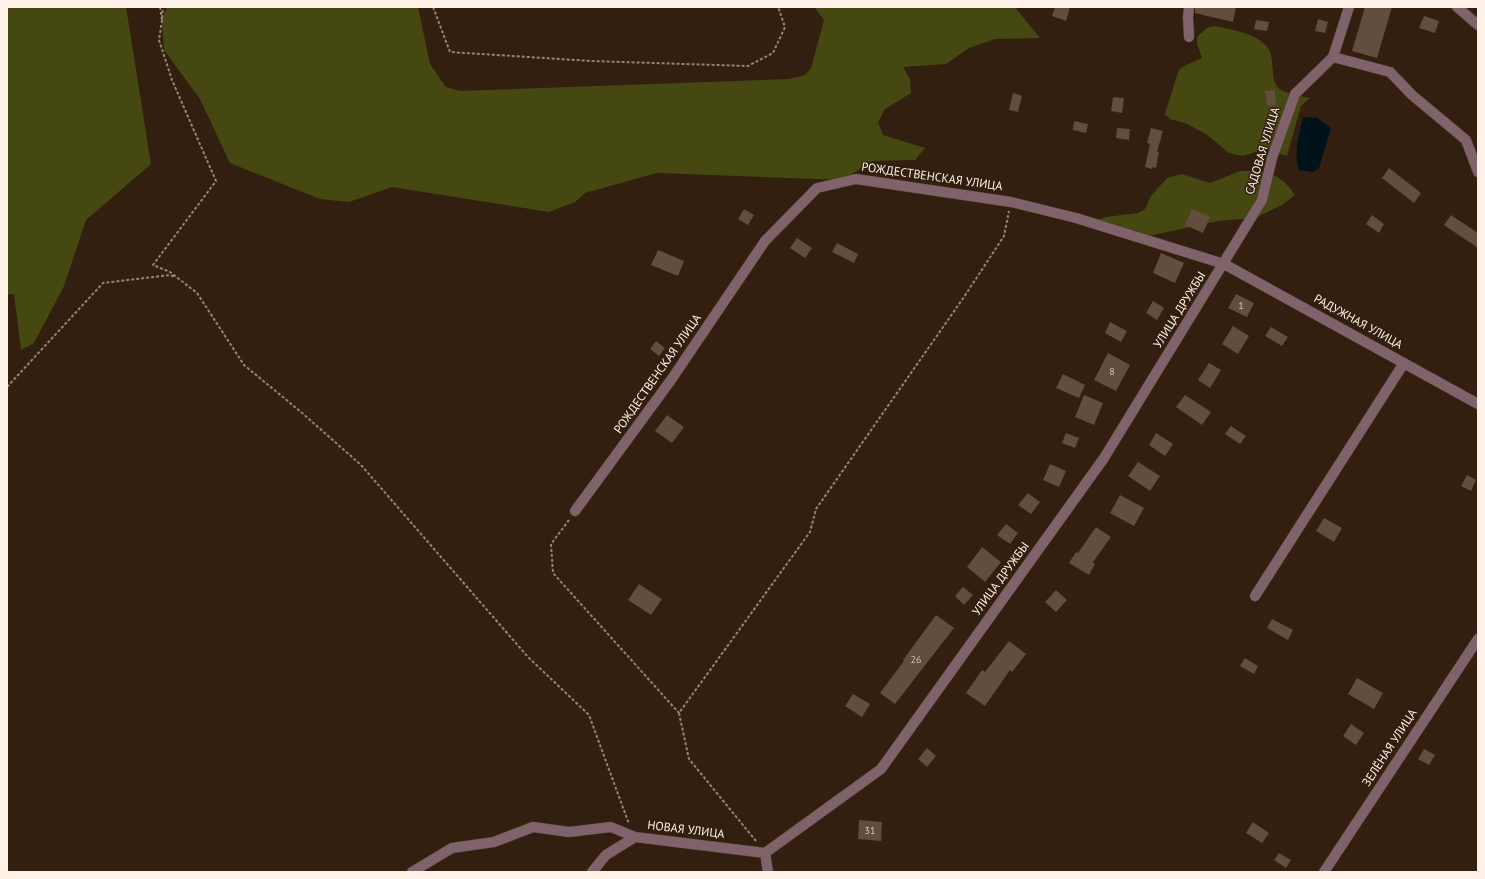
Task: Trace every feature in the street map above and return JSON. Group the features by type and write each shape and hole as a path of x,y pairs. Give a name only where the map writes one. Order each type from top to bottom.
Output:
{"street":[{"path":"1189,37 1188,17 1190,7"},
{"name":"САДОВАЯ УЛИЦА","path":"1224,264 1262,200 1272,158 1295,94 1333,57 1349,7"},
{"path":"1457,7 1478,25"},
{"path":"1333,57 1390,72 1412,95 1466,140 1478,172"},
{"name":"РОЖДЕСТВЕНСКАЯ УЛИЦА","path":"575,511 671,380 765,241 816,188 856,179 1010,202 1076,218 1224,264"},
{"name":"РАДУЖНАЯ УЛИЦА","path":"1224,264 1478,404"},
{"name":"УЛИЦА ДРУЖБЫ","path":"765,853 881,769 1104,458 1224,264"},
{"path":"1255,596 1404,363"},
{"name":"ЗЕЛЁНАЯ УЛИЦА","path":"1324,872 1478,639"},
{"path":"412,872 452,848 494,842 533,827 569,832 611,827 634,837"},
{"name":"НОВАЯ УЛИЦА","path":"592,872 606,855 634,837 765,853"},
{"path":"765,853 768,872"}],"path":[{"path":"161,7 162,20 159,40 172,80 216,181 153,265 170,272 196,293 244,365 301,412 361,465 528,658 589,715 634,837"},
{"path":"434,7 450,52 591,61 748,66 773,53 785,27 778,7"},
{"path":"679,713 810,532 816,509 964,297 1004,236 1010,202"},
{"path":"7,387 103,283 170,275 178,278"},
{"path":"575,511 551,544 553,573 679,713 689,759 765,853"}],"shaded area":[{"path":"7,7 126,7 151,164 86,220 64,286 34,343 21,350 14,294 7,295"},
{"path":"167,7 418,7 430,64 446,87 460,91 789,79 805,75 811,68 824,20 814,7 1015,7 1040,38 995,39 969,48 946,64 903,67 910,79 911,93 885,109 878,122 883,135 925,148 915,160 872,161 843,180 657,173 585,193 575,202 549,212 392,187 349,202 320,199 230,163 200,99 164,50 162,20"},
{"path":"1214,26 1239,31 1263,42 1271,55 1274,79 1278,88 1291,94 1310,98 1301,106 1287,156 1265,149 1243,156 1229,153 1206,134 1185,123 1170,119 1165,114 1178,72 1182,67 1202,58 1197,44 1197,37 1207,28"},
{"path":"1240,171 1271,174 1278,177 1295,195 1282,205 1255,218 1218,221 1130,240 1092,221 1107,217 1138,213 1145,209 1151,196 1167,178 1182,174 1210,183"}],"water":[{"path":"1303,117 1317,118 1331,128 1319,168 1313,172 1299,170 1297,164 1297,144"}],"building":[{"path":"1055,7 1070,7 1066,21 1052,16"},
{"path":"1195,7 1236,7 1233,22 1195,13"},
{"path":"1365,7 1392,7 1377,58 1352,51"},
{"path":"1424,16 1439,21 1435,33 1419,28"},
{"path":"1318,19 1328,22 1325,33 1315,31"},
{"path":"1256,20 1269,22 1267,31 1254,29"},
{"path":"1275,90 1276,105 1267,106 1265,91"},
{"path":"1013,93 1022,96 1018,112 1009,110"},
{"path":"1113,97 1124,98 1122,113 1111,111"},
{"path":"1074,121 1088,124 1086,133 1073,130"},
{"path":"1117,128 1130,129 1129,140 1116,138"},
{"path":"1151,128 1163,131 1157,152 1159,152 1156,168 1153,167 1152,169 1145,167 1150,144 1147,143"},
{"path":"1389,168 1421,193 1414,203 1382,178"},
{"path":"744,209 754,215 748,225 738,219"},
{"path":"1192,209 1210,217 1203,233 1185,225"},
{"path":"1372,215 1384,224 1379,233 1366,224"},
{"path":"1451,215 1478,233 1478,248 1444,225"},
{"path":"797,238 812,248 805,258 790,248"},
{"path":"837,243 858,254 854,263 832,252"},
{"path":"658,250 684,261 678,276 651,265"},
{"path":"1161,253 1184,263 1175,283 1153,273"},
{"path":"1236,294 1254,303 1247,317 1228,308"},
{"path":"1153,301 1164,308 1157,320 1146,313"},
{"path":"1110,322 1127,331 1121,342 1105,333"},
{"path":"1233,326 1249,336 1238,354 1222,344"},
{"path":"1271,327 1288,337 1282,346 1265,336"},
{"path":"656,341 665,348 659,356 650,349"},
{"path":"1108,353 1130,365 1116,391 1094,380"},
{"path":"1209,363 1221,370 1210,388 1198,380"},
{"path":"1063,374 1085,385 1079,398 1056,388"},
{"path":"1084,395 1103,403 1094,425 1075,417"},
{"path":"1185,395 1211,412 1202,425 1176,407"},
{"path":"667,415 684,427 672,443 655,431"},
{"path":"1231,426 1246,436 1240,444 1225,434"},
{"path":"1066,433 1079,438 1075,448 1062,443"},
{"path":"1156,433 1173,444 1165,456 1149,445"},
{"path":"1138,462 1160,476 1150,491 1128,476"},
{"path":"1050,464 1066,471 1059,487 1043,480"},
{"path":"1467,475 1476,480 1471,491 1461,486"},
{"path":"1028,493 1040,502 1031,514 1018,505"},
{"path":"1120,495 1144,508 1134,526 1110,513"},
{"path":"1324,518 1342,528 1334,542 1316,531"},
{"path":"1006,524 1018,533 1010,544 997,535"},
{"path":"1096,527 1111,537 1093,562 1095,564 1089,575 1069,563 1076,552 1078,553"},
{"path":"982,547 1001,562 985,582 967,567"},
{"path":"639,584 662,599 651,615 628,600"},
{"path":"963,587 973,595 964,605 955,596"},
{"path":"1056,590 1067,600 1056,612 1045,602"},
{"path":"936,615 954,628 895,704 880,693"},
{"path":"1272,619 1293,630 1288,640 1267,628"},
{"path":"1009,641 1026,654 1012,672 1010,670 985,706 966,693 982,670 985,672"},
{"path":"1245,658 1258,666 1254,674 1240,666"},
{"path":"1357,678 1383,693 1374,709 1348,694"},
{"path":"853,694 870,704 862,717 845,706"},
{"path":"1351,724 1364,733 1356,745 1343,736"},
{"path":"927,748 936,756 927,767 918,759"},
{"path":"1424,749 1435,755 1429,765 1418,759"},
{"path":"859,820 882,822 881,841 858,839"},
{"path":"1253,822 1269,833 1262,843 1246,833"},
{"path":"1279,853 1291,860 1286,868 1274,860"}]}
